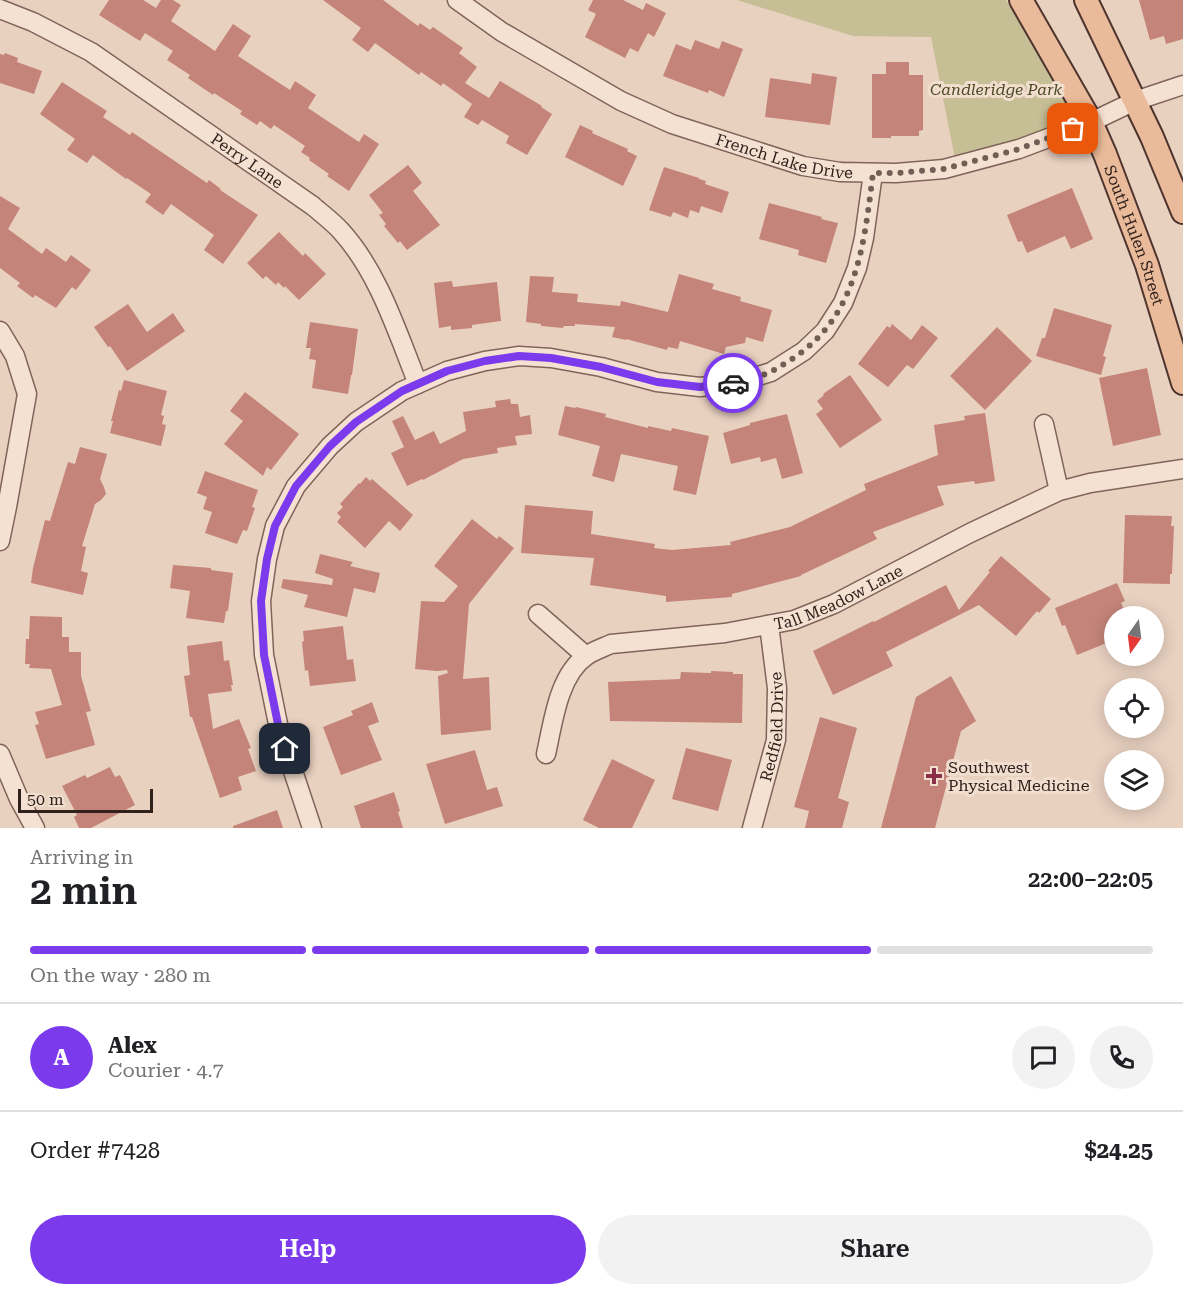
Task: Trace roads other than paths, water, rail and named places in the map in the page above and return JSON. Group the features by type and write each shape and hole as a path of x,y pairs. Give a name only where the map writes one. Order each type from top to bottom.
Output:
{"main road":[{"name":"South Hulen Street","path":"1021,0 1091,122 1105,154 1147,265 1183,383"},
{"path":"1086,0 1152,137 1183,212"}],"street":[{"name":"French Lake Drive","path":"457,0 502,32 621,101 672,124 803,166 840,172 896,173 944,169 1019,149 1091,122 1135,101 1183,85"},
{"name":"Perry Lane","path":"0,9 33,22 91,52 313,206 340,229 359,253 381,294 418,384"},
{"path":"312,828 279,729 264,655 261,601 267,559 275,526 296,486 323,454 356,422 402,391 447,371 485,361 519,356 551,358 601,367 657,382 700,387 736,383 771,372 804,351 825,331 843,303 857,268 864,238 873,173"},
{"path":"0,331 15,356 27,394 0,541"},
{"path":"1044,424 1059,492"},
{"name":"Tall Meadow Lane","path":"546,754 556,707 567,678 586,656 611,644 725,633 794,620 834,604 970,533 1059,492 1090,483 1183,469"},
{"path":"538,614 586,656"},
{"name":"Redfield Drive","path":"752,828 776,740 777,688 769,626"},
{"path":"0,754 19,799 35,828"}],"place":[{"name":"Southwest Physical Medicine","path":"934,776"}],"park label":[{"name":"Candleridge Park","path":"996,89"}]}
